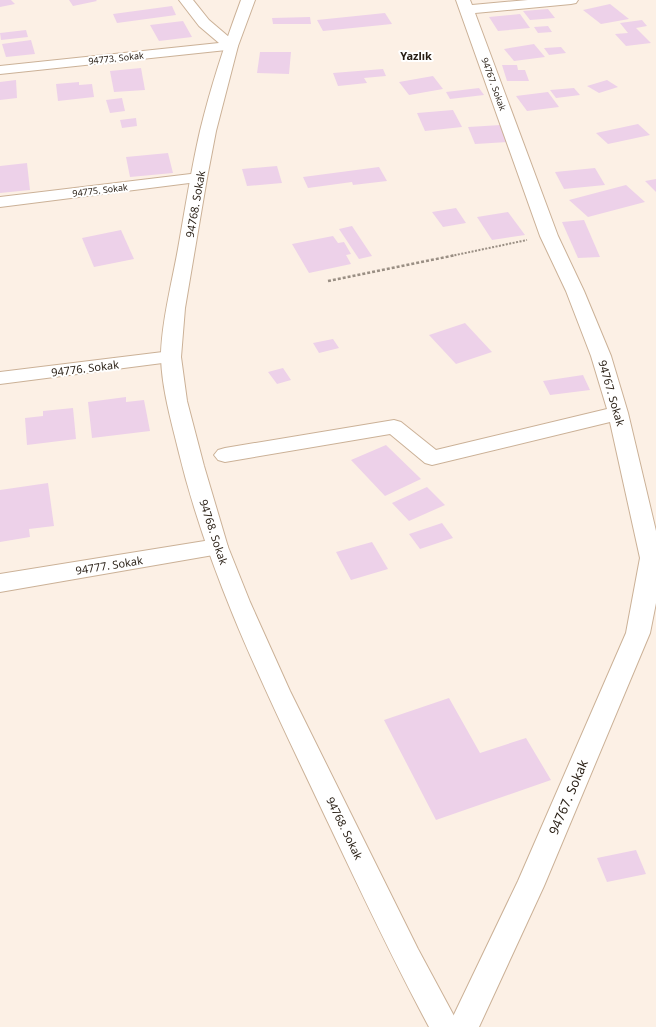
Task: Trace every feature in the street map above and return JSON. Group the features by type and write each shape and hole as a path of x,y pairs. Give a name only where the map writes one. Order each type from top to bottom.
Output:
{"street":[{"path":"186,0 204,23 231,46"},
{"name":"94768. Sokak","path":"248,0 231,46 208,131 176,308 171,357 178,408 193,466 217,547 238,602 278,691 408,959 445,1027"},
{"path":"465,5 571,0"},
{"name":"94767. Sokak","path":"463,1027 530,886 638,633 654,560 618,413 601,356 575,291 549,236 465,5"},
{"name":"94773. Sokak","path":"0,70 231,46"},
{"name":"94775. Sokak","path":"0,202 199,178"},
{"name":"94776. Sokak","path":"0,378 171,357"},
{"path":"225,455 394,427 432,458 618,413"},
{"name":"94777. Sokak","path":"0,583 217,547"}],"path":[{"path":"328,281 549,236"}],"building":[{"path":"0,0 11,0 15,4 0,7"},
{"path":"69,0 96,0 97,1 73,6"},
{"path":"610,4 629,19 601,24 583,10"},
{"path":"172,6 176,15 117,23 113,14"},
{"path":"548,9 555,18 530,20 523,11"},
{"path":"385,13 392,24 323,31 317,20"},
{"path":"520,14 530,28 498,31 489,17"},
{"path":"310,17 311,24 273,24 272,18"},
{"path":"642,20 647,26 636,28 651,43 626,46 615,34 628,33 620,23"},
{"path":"183,21 192,37 159,41 150,25"},
{"path":"548,26 552,32 538,33 534,27"},
{"path":"26,30 28,37 1,40 0,33"},
{"path":"31,40 35,54 6,57 2,44"},
{"path":"534,44 545,57 514,61 504,49"},
{"path":"561,47 566,53 549,55 544,48"},
{"path":"260,52 291,52 289,74 257,73"},
{"path":"502,65 517,65 518,70 525,70 529,81 507,81"},
{"path":"141,68 145,90 114,92 110,71"},
{"path":"383,69 386,76 364,78 367,83 338,86 333,73"},
{"path":"433,76 443,89 409,95 399,82"},
{"path":"16,80 17,98 0,100 0,82"},
{"path":"607,80 618,87 599,93 587,86"},
{"path":"79,82 79,85 92,84 94,97 58,101 56,84"},
{"path":"479,88 484,95 450,99 446,92"},
{"path":"574,88 580,95 556,98 550,90"},
{"path":"548,92 559,107 527,111 516,96"},
{"path":"122,98 125,111 110,113 106,100"},
{"path":"453,110 462,127 425,131 417,113"},
{"path":"136,118 137,126 122,128 120,120"},
{"path":"638,124 650,135 608,144 596,133"},
{"path":"501,125 508,142 475,144 468,127"},
{"path":"168,153 173,173 130,177 126,157"},
{"path":"27,163 30,190 0,193 0,166"},
{"path":"277,166 282,183 247,186 242,169"},
{"path":"379,167 387,181 353,185 352,182 308,188 303,177"},
{"path":"595,168 605,185 564,189 555,172"},
{"path":"656,179 656,192 645,181"},
{"path":"626,185 645,202 588,217 569,200"},
{"path":"456,208 466,223 443,227 432,212"},
{"path":"508,212 525,235 492,240 477,217"},
{"path":"584,220 600,257 578,258 562,222"},
{"path":"352,226 372,256 359,259 339,229"},
{"path":"121,230 134,259 94,267 82,238"},
{"path":"333,236 338,243 344,242 351,254 346,255 351,264 309,273 292,244"},
{"path":"465,323 492,352 456,364 429,335"},
{"path":"333,339 339,348 319,353 313,343"},
{"path":"283,368 291,380 277,384 268,372"},
{"path":"583,375 590,390 550,395 543,381"},
{"path":"126,397 126,402 144,400 150,431 92,438 88,402"},
{"path":"73,408 76,439 27,445 25,418 43,416 43,411"},
{"path":"386,445 421,479 385,496 351,460"},
{"path":"48,483 54,526 29,529 30,537 0,542 0,490"},
{"path":"427,487 445,505 409,521 392,503"},
{"path":"442,523 453,538 420,549 409,534"},
{"path":"372,542 388,569 351,580 336,552"},
{"path":"449,698 480,753 526,738 551,780 436,820 384,720"},
{"path":"636,850 646,874 607,882 597,858"}],"district":[{"name":"Yazlık","path":"416,55"}]}
